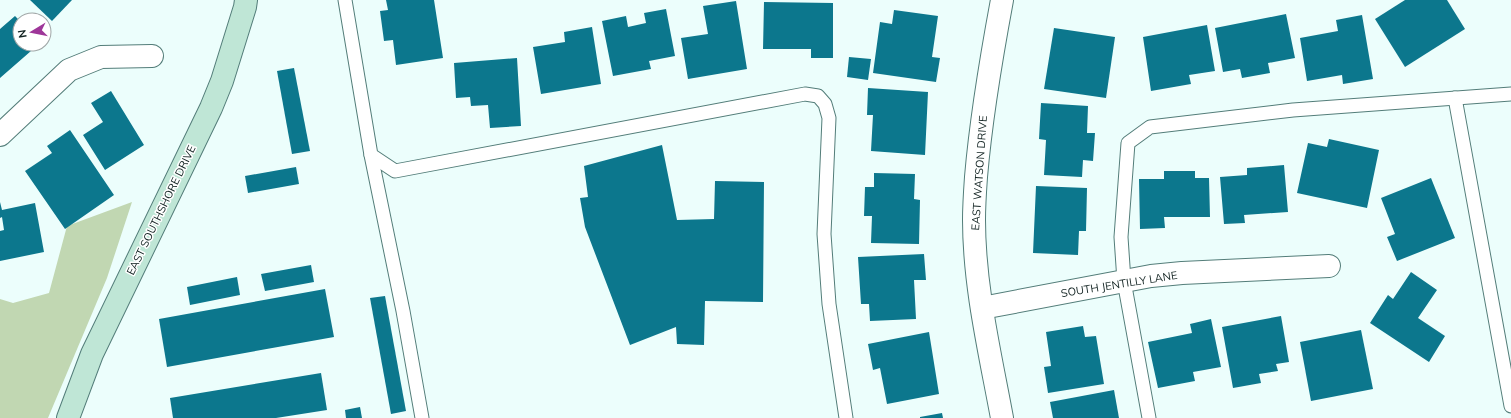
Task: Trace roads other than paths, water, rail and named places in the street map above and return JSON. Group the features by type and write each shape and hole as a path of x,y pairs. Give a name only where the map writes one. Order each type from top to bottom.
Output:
{"street":[{"name":"EAST SOUTHSHORE DRIVE","path":"68,418 92,354 211,108 222,81 243,15 246,0"},
{"name":"EAST WATSON DRIVE","path":"1002,0 986,90 978,159 974,219 975,260 1002,418"},
{"path":"0,135 69,70 101,57 152,56"},
{"name":"SOUTH JENTILLY LANE","path":"982,308 1151,276 1182,273 1329,266"}],"lane":[{"path":"345,0 371,155 403,311 422,418"},
{"path":"371,155 395,171 805,94 818,96 825,104 829,118 824,234 829,304 846,418"},
{"path":"1149,418 1124,281 1121,236 1128,143 1150,127 1292,110 1511,94"},
{"path":"1455,98 1511,406"}]}
